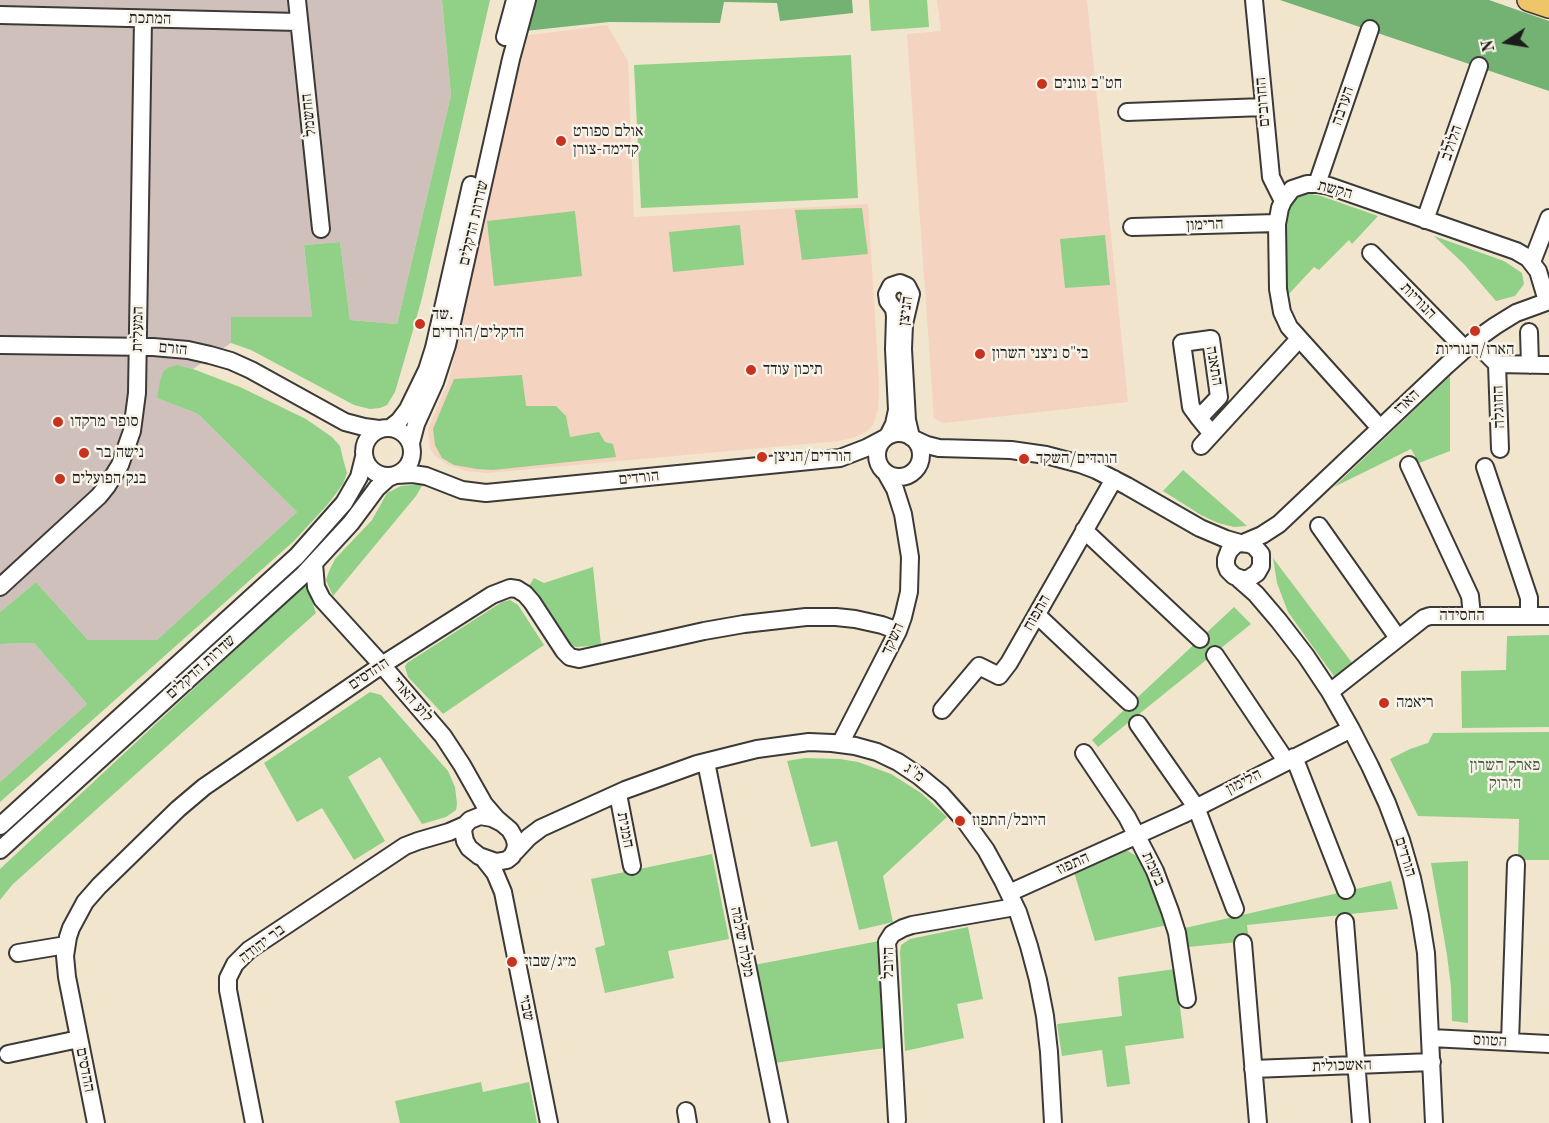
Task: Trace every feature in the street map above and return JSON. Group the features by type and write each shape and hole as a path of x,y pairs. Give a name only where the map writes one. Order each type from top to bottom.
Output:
{"main road":[{"path":"1528,0 1549,6"}],"street":[{"name":"החשמל","path":"297,0 321,229"},
{"name":"שדרות הדקלים","path":"385,428 399,421 408,409 427,370 434,348 514,0"},
{"name":"שדרות הדקלים","path":"411,445 447,345 511,59 527,0"},
{"name":"החרובים","path":"1254,0 1270,177 1283,201"},
{"name":"המתכת","path":"0,15 299,22"},
{"name":"המעלית","path":"0,587 89,506 107,486 129,442 137,393 143,19"},
{"name":"הערבה","path":"1317,184 1370,28"},
{"name":"הלולב","path":"1425,220 1479,66"},
{"path":"1127,112 1264,106"},
{"name":"הקשת","path":"1283,201 1292,189 1299,186 1317,184 1329,186 1516,251 1532,262"},
{"path":"1283,201 1277,223 1278,289 1281,308 1287,323 1380,428"},
{"path":"1548,301 1541,276 1532,262 1549,218"},
{"name":"הרימון","path":"1132,227 1277,223"},
{"name":"הנוריות","path":"1371,253 1469,345"},
{"name":"הניצן","path":"887,437 895,422 897,410 895,316 887,296 890,287 900,283 907,286 911,294 904,324 903,349 907,420 913,438"},
{"name":"הארז","path":"1241,543 1262,535 1279,524 1469,345 1505,319 1548,301"},
{"path":"1529,332 1530,365"},
{"name":"התאנה","path":"1199,418 1206,440 1299,339"},
{"name":"הזרם","path":"0,345 137,347 210,355 251,370 354,425 368,429 385,428"},
{"name":"החוגלה","path":"1469,345 1497,364 1549,365"},
{"name":"החוגלה","path":"1497,364 1500,449"},
{"name":"הזרם","path":"332,415 350,432 364,455"},
{"path":"385,428 401,432 411,445 410,462 403,471 394,475 382,476 375,472 367,464 364,455 367,439 385,428"},
{"path":"956,449 938,455 900,477 893,477 884,471 877,453 881,443 887,437 898,433 905,434 931,447 1011,450 1047,455 1080,464 1114,478 1175,515 1213,534 1251,544 1259,552 1262,563 1257,573 1245,579 1232,575 1213,547 1175,515"},
{"name":"הורדים","path":"840,458 871,447 887,437"},
{"path":"913,438 921,451 916,469"},
{"name":"הורדים","path":"411,445 420,461 439,481"},
{"name":"שדרות הדקלים","path":"0,826 297,556 344,503 359,477 364,455"},
{"name":"הורדים","path":"394,475 417,475 462,490 486,493 840,458 861,461 884,471"},
{"path":"1409,465 1470,596 1472,616"},
{"path":"1485,467 1529,598 1529,616"},
{"name":"השקד","path":"905,525 908,488 916,469"},
{"name":"השקד","path":"840,744 898,631 907,604 910,557 905,525 897,493 884,471"},
{"name":"שדרות הדקלים","path":"0,850 314,564 358,514 377,488 394,475"},
{"name":"התפוח","path":"942,711 980,666 999,676 1009,663 1114,478"},
{"name":"הארז","path":"1262,563 1268,542 1279,524"},
{"path":"1319,526 1398,638"},
{"path":"1084,530 1200,639"},
{"path":"1226,565 1229,551 1241,543"},
{"name":"הורדים","path":"1262,563 1261,572 1265,588 1279,621"},
{"name":"לוע הארי","path":"314,564 316,587 322,599 443,736 484,804 504,824"},
{"name":"הורדים","path":"1239,579 1256,594 1279,621 1330,692 1370,766 1401,840 1412,878 1426,953 1434,1123"},
{"name":"ההדסים","path":"96,1123 65,967 66,945 75,919 92,894 182,805 213,780 382,665 492,595 510,588 521,591 528,597 564,651 576,659 710,629 806,617 855,619 898,631"},
{"path":"1036,615 1129,702"},
{"name":"החסידה","path":"1330,692 1424,618 1430,616 1549,616"},
{"path":"1215,655 1290,759 1346,890"},
{"path":"1138,724 1196,807 1235,909"},
{"name":"הלימון","path":"1137,835 1351,729"},
{"name":"מ\"ג","path":"514,854 529,837 544,826 655,778 757,749 809,742 840,744 877,752 898,762 920,776 941,794 965,821 986,850 1012,900 1029,945 1045,1016 1053,1123"},
{"name":"בשמת","path":"1084,753 1117,801 1155,871 1177,933 1187,999"},
{"name":"מעלה שלמה","path":"706,762 778,1123"},
{"path":"466,823 480,816 492,818 504,824 515,840 514,854 500,862 484,859 470,848 463,834 466,823 472,802 471,781"},
{"name":"חמנית","path":"618,794 632,866"},
{"name":"בר יהודה","path":"254,1123 228,990 228,978 232,968 249,950 395,852 409,844 449,832 466,823"},
{"name":"מ\"ג","path":"504,824 521,829 544,826"},
{"name":"התפוז","path":"1012,900 1137,835"},
{"name":"בר יהודה","path":"427,838 451,840 463,843 470,848"},
{"name":"שבזי","path":"503,892 505,874 514,854"},
{"name":"שבזי","path":"484,859 493,870 503,892 549,1123"},
{"path":"1510,1042 1516,864"},
{"name":"היובל","path":"897,1120 887,942 892,934 903,928 1012,900"},
{"path":"1345,921 1361,1123"},
{"path":"1243,943 1257,1123"},
{"path":"18,953 66,945"},
{"name":"הטווס","path":"1431,1038 1549,1044"},
{"path":"8,1054 79,1039"},
{"name":"האשכולית","path":"1253,1069 1432,1062"}],"shaded area":[{"path":"0,0 442,0 451,95 397,324 350,320 340,242 304,245 312,317 231,317 231,343 193,369 178,365 157,398 198,414 297,512 157,640 88,640 36,582 0,612"},
{"path":"937,0 1087,0 1128,402 943,423 934,418 907,34 941,31"},
{"path":"607,25 628,61 634,217 868,204 879,383 878,409 873,425 866,432 839,441 487,473 466,471 448,465 434,455 430,448 428,429 449,380 523,36"},
{"path":"34,643 87,704 0,782 0,644"}],"green space":[{"path":"442,0 490,0 422,298 395,392 387,405 370,409 354,405 251,350 231,343 231,317 312,317 304,245 340,242 350,320 397,324 451,95"},
{"path":"532,0 852,0 853,13 780,21 777,3 724,2 720,23 609,22 525,31"},
{"path":"869,0 927,0 929,27 871,31"},
{"path":"1280,0 1489,0 1549,21 1549,91"},
{"path":"851,55 858,198 641,208 634,65"},
{"path":"1311,194 1378,216 1352,244 1349,240 1319,270 1314,267 1288,295 1285,218 1296,198"},
{"path":"862,208 868,254 802,260 795,210"},
{"path":"575,211 582,276 494,286 487,221"},
{"path":"740,225 744,265 673,272 669,232"},
{"path":"1105,235 1110,285 1065,288 1060,239"},
{"path":"1434,236 1504,261 1522,273 1524,284 1515,296 1496,301 1464,264"},
{"path":"178,365 240,387 306,419 332,437 340,446 347,473 343,484 294,541 0,802 0,782 87,704 34,643 0,644 0,612 36,582 88,640 157,640 297,512 198,414 157,398 163,372 169,367"},
{"path":"522,375 526,406 556,406 566,416 570,437 599,432 605,442 613,444 616,457 493,470 454,465 442,458 435,445 433,429 454,379"},
{"path":"1450,376 1450,451 1419,463 1411,449 1334,487"},
{"path":"1183,470 1247,526 1234,527 1218,523 1163,491"},
{"path":"423,484 416,496 333,596 326,580 335,559 372,520 387,493 401,486"},
{"path":"1273,558 1353,664 1336,679 1288,612 1277,583"},
{"path":"593,567 601,645 576,647 570,645 529,586 534,578 544,583"},
{"path":"306,584 316,613 13,884 0,900 0,869"},
{"path":"510,600 518,605 544,645 443,714 408,677 405,667 407,663 502,602"},
{"path":"1234,607 1251,624 1098,747 1092,740"},
{"path":"1549,635 1549,727 1462,728 1461,671 1506,670 1507,636"},
{"path":"370,692 381,695 448,771 455,787 457,804 456,810 446,817 422,824 380,757 348,777 385,841 354,860 322,808 297,822 264,763"},
{"name":"פארק השרון הירוק","path":"1549,732 1549,860 1518,860 1519,819 1418,816 1390,759 1428,743 1433,733"},
{"path":"805,758 858,762 891,774 921,793 947,817 883,876 893,922 859,930 837,841 811,847 787,761"},
{"path":"1123,851 1128,851 1141,859 1167,925 1095,941 1074,872"},
{"path":"712,854 729,939 668,951 674,978 605,993 595,948 605,945 591,879"},
{"path":"1468,861 1468,1023 1452,1021 1447,955 1431,863"},
{"path":"1391,881 1398,909 1247,925 1249,941 1188,947 1185,928"},
{"path":"968,927 983,999 957,1004 964,1038 905,1051 901,945 910,939"},
{"path":"879,941 885,1048 774,1063 754,965"},
{"path":"1175,969 1184,1038 1125,1046 1130,1084 1107,1087 1102,1050 1062,1056 1057,1024 1122,1016 1118,977"},
{"path":"481,1082 483,1092 529,1082 537,1123 400,1123 395,1101"}],"place":[{"name":"חט\"ב גוונים","path":"1042,84"},
{"name":"אולם ספורט קדימה-צורן","path":"561,141"},
{"name":"שד. הדקלים/הורדים","path":"420,324"},
{"name":"הארז/הנוריות","path":"1475,331"},
{"name":"בי\"ס ניצני השרון","path":"980,354"},
{"name":"תיכון עודד","path":"751,370"},
{"name":"סופר מרקדו","path":"58,422"},
{"name":"נישה בר","path":"84,453"},
{"name":"הורדים/הניצן","path":"762,457"},
{"name":"הורדים/השקד","path":"1024,459"},
{"name":"בנק הפועלים","path":"60,479"},
{"name":"ריאמה","path":"1384,703"},
{"name":"היובל/התפוז","path":"960,821"},
{"name":"מ״ג/שבזי","path":"512,962"}]}
